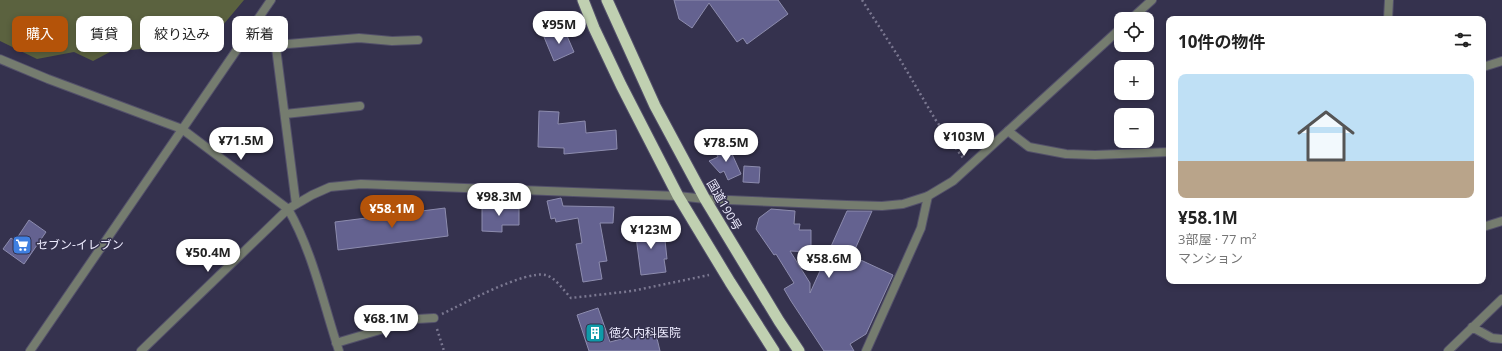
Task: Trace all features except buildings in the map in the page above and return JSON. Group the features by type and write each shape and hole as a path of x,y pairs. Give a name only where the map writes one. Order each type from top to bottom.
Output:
{"highway":[{"path":"583,0 594,28 621,85 678,196 774,351"},
{"name":"国道190号","path":"607,0 655,106 705,199 779,321 799,351"}],"street":[{"path":"261,16 271,0"},
{"path":"1139,12 1152,0"},
{"path":"1388,16 1389,0"},
{"path":"142,351 288,209 312,195 330,187 361,184 678,196 705,199 847,206 882,206 903,204 928,196 952,181 1114,34"},
{"path":"288,44 359,38 392,41 418,40"},
{"path":"30,351 236,52"},
{"path":"277,52 296,204"},
{"path":"0,60 182,129 288,209 299,228 309,254 338,347 417,319 434,318"},
{"path":"1486,66 1502,61"},
{"path":"285,114 360,106"},
{"path":"1008,131 1029,147 1060,153 1095,154 1166,152"},
{"path":"866,351 921,228 928,196"},
{"path":"1486,226 1502,221"},
{"path":"1448,351 1502,298"},
{"path":"1472,327 1492,338 1502,338"}],"path":[{"path":"862,0 898,56 935,119 969,166"},
{"path":"444,351 434,318 507,283 538,274 553,279 571,298 632,291 710,275"}],"green space":[{"path":"0,0 244,0 224,24 224,16 140,16 140,49 132,50 132,16 76,16 76,52 110,52 93,61 74,52 37,59 23,52 68,52 68,16 12,16 12,47 0,41"}],"place":[{"name":"セブン-イレブン","path":"22,245"},
{"name":"徳久内科医院","path":"595,333"}]}
